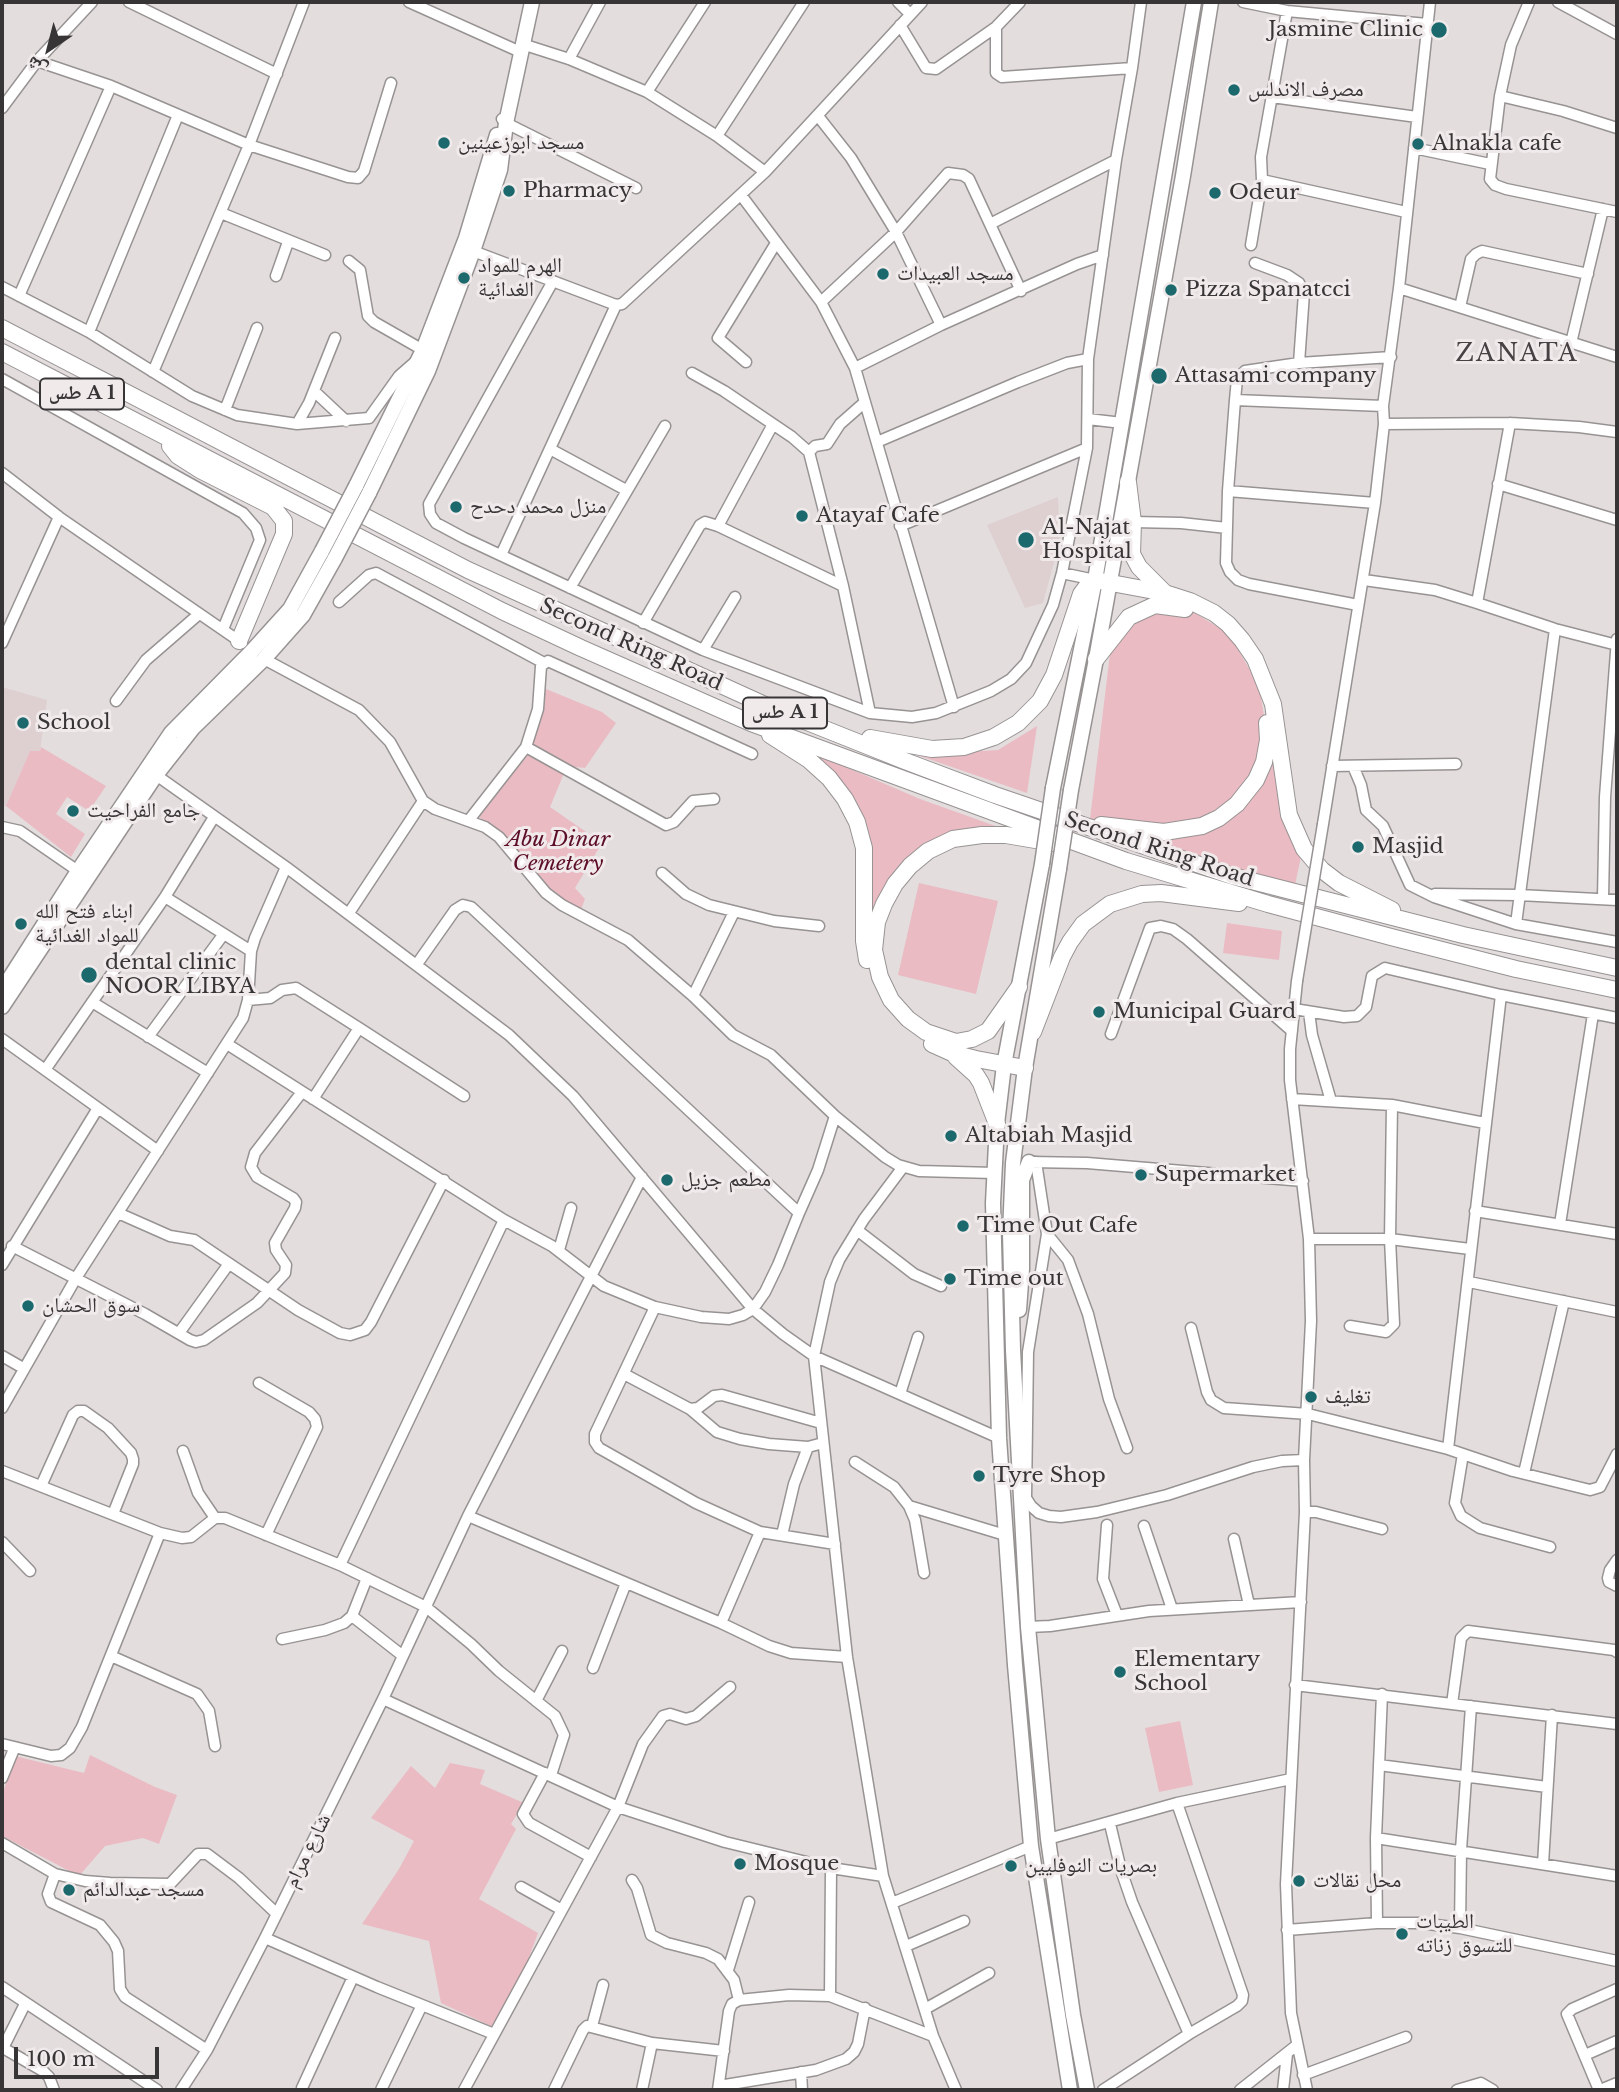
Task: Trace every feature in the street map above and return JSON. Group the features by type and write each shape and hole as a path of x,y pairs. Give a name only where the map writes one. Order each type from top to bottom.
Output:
{"highway":[{"name":"Second Ring Road","path":"2,328 468,569 767,706 905,761 1232,876 1429,927 1617,968"},
{"name":"Second Ring Road","path":"2,352 502,611 751,723 1126,862 1268,904 1516,969 1617,990"},
{"path":"162,436 178,456 273,507 284,521 284,534 252,650"},
{"path":"1128,482 1133,522 1132,554 1139,567 1165,593"},
{"path":"767,706 818,719 877,740 932,749 964,747 994,737 1018,723 1040,702 1054,675 1081,594 1087,586 1102,581 1165,593 1191,601 1214,613 1242,640 1255,659 1273,704 1289,815 1304,849 1322,870 1339,883 1429,927"},
{"path":"1058,817 1164,832 1202,826 1219,818 1237,804 1256,780 1264,762 1268,740 1267,715 1259,686 1236,646 1208,619 1187,609 1155,605 1142,610 1121,625 1096,659"},
{"path":"751,723 809,760 829,778 845,799 857,822 864,848 864,940 868,970 883,1001 903,1025 952,1053 1025,1068"},
{"path":"1019,987 988,1031 972,1039 956,1042 942,1039 908,1019 891,1000 880,977 874,950 877,922 884,904 895,884 910,866 928,851 954,839 982,835 1029,838 1126,862"},
{"path":"1033,1032 1070,942 1083,924 1110,904 1142,894 1161,893 1208,900 1268,904"},
{"path":"952,1053 976,1074 997,1125"}],"main road":[{"path":"362,489 422,354 466,238 503,121 529,2"},
{"path":"1087,2090 1073,2015 1048,1839 1028,1627 1012,1331 1010,1233 1013,1163 1025,1068 1033,1032 1070,790 1096,659 1102,581 1122,423 1194,2"},
{"path":"1070,2090 1031,1846 1005,1535 999,1438 994,1173 997,1125 1004,1065 1042,864 1053,788 1128,482 1211,2"},
{"path":"2,1007 78,871 171,733 290,609 329,554 428,371 500,170 503,121"},
{"path":"2,990 35,949 156,775 252,650"},
{"path":"1012,1331 1020,1306 1022,1180 1033,1162"},
{"path":"1010,1591 1026,1591"},
{"path":"1058,2017 1073,2015"}],"street":[{"path":"2,108 37,61 92,2"},
{"path":"129,2 278,74"},
{"path":"153,372 221,214 304,2"},
{"path":"409,2 519,47 569,59 647,92 717,136 765,172"},
{"path":"569,59 600,2"},
{"path":"647,92 705,2"},
{"path":"717,136 804,2"},
{"path":"898,2 909,14"},
{"path":"473,251 616,305 628,301 765,172 922,2"},
{"path":"900,25 926,68 931,70 941,67 996,27 1020,2"},
{"path":"553,281 429,504 430,514 436,523 703,650 870,713 912,717 936,713 992,691 1011,679 1026,663 1053,605 1062,573 1087,448 1088,359 1141,2"},
{"path":"1243,2 1287,11 1427,24"},
{"path":"1307,2090 1291,2013 1286,1884 1305,1512 1304,1460 1311,1321 1309,1239 1292,1099 1292,1031 1297,981 1376,503 1384,424 1383,406 1391,357 1430,2"},
{"path":"1529,2 1511,45 1500,96 1490,179 1495,185 1506,189 1617,212"},
{"path":"1558,2 1617,34"},
{"path":"1251,246 1262,180 1261,157 1287,11"},
{"path":"996,27 996,73 1002,77 1132,68"},
{"path":"37,61 111,86 249,145 358,178 364,171 391,83"},
{"path":"19,296 111,86"},
{"path":"1500,96 1563,111 1617,128"},
{"path":"1272,97 1418,117"},
{"path":"89,332 178,115"},
{"path":"818,116 851,158 896,232 941,326"},
{"path":"503,121 636,188"},
{"path":"1414,148 1490,164"},
{"path":"990,224 1116,160"},
{"path":"821,302 896,232 948,173 969,178 1021,291"},
{"path":"1262,180 1406,212"},
{"path":"741,195 821,302 855,368 954,707"},
{"path":"1571,342 1603,209"},
{"path":"221,214 325,255"},
{"path":"276,276 288,242"},
{"path":"746,362 718,338 776,243"},
{"path":"1460,307 1471,259 1482,251 1588,274"},
{"path":"855,368 1077,264 1102,256"},
{"path":"2,287 89,332 192,396 237,415 297,424 346,421 371,416 399,376 422,354 368,316 360,270 349,261"},
{"path":"1255,263 1287,275 1298,283 1304,293 1299,363"},
{"path":"1399,288 1617,357"},
{"path":"500,555 616,305"},
{"path":"225,410 257,328"},
{"path":"297,424 314,391 335,338"},
{"path":"1358,605 1238,580 1230,572 1226,563 1228,491 1237,379 1245,371 1299,363 1391,357"},
{"path":"877,442 1018,382 1067,363 1088,359"},
{"path":"692,373 724,391 792,437 809,452 843,586 870,713"},
{"path":"2,379 243,513 256,527 260,540 223,629"},
{"path":"314,391 346,421"},
{"path":"1235,400 1383,406"},
{"path":"809,452 815,446 827,444 840,424 865,402"},
{"path":"1088,419 1122,423"},
{"path":"1384,424 1510,423 1579,426 1617,432"},
{"path":"1476,603 1510,423"},
{"path":"570,588 665,426"},
{"path":"718,526 772,426"},
{"path":"900,526 1087,448"},
{"path":"550,449 626,490"},
{"path":"2,473 59,517 252,650 359,710 390,742 423,802 485,827 499,837 546,893 562,905 628,940 733,1035 771,1055 835,1116 885,1157 903,1167 927,1172 994,1173"},
{"path":"1498,484 1617,520"},
{"path":"1228,491 1376,503"},
{"path":"2,643 59,517"},
{"path":"643,623 700,525 705,522 843,586"},
{"path":"1133,522 1227,528"},
{"path":"339,602 369,575 376,573 544,663 548,661 752,754"},
{"path":"1062,573 1102,581"},
{"path":"1364,580 1435,590 1555,629 1617,642 1605,797 1603,898"},
{"path":"703,650 735,597"},
{"path":"116,701 146,660 199,614"},
{"path":"1516,924 1555,629"},
{"path":"469,820 526,747 538,709 541,666 544,663"},
{"path":"526,747 666,825 674,822 693,801 713,799"},
{"path":"1332,766 1456,764"},
{"path":"1353,766 1361,785 1366,810 1383,826 1410,885 1428,894 1516,924 1617,942"},
{"path":"156,775 349,913 518,1044 573,1096 753,1309 783,1334 814,1356 999,1438"},
{"path":"1605,797 1617,798"},
{"path":"349,913 423,802"},
{"path":"45,1070 165,897 214,817"},
{"path":"2,827 20,831 78,871"},
{"path":"2,1408 76,1278 243,1018 248,1000 251,951 286,867"},
{"path":"662,873 686,894 709,905 774,921 819,926"},
{"path":"1428,894 1617,900"},
{"path":"165,897 223,936 251,951"},
{"path":"416,964 455,910 463,905 471,907 799,1213"},
{"path":"693,996 734,912"},
{"path":"1111,1034 1150,928 1161,926 1173,929 1187,939 1292,1031"},
{"path":"148,1037 223,936"},
{"path":"1294,1009 1344,1017 1357,1016 1366,1007 1372,976 1385,968 1617,1018"},
{"path":"248,1000 270,998 282,990 296,988 464,1096"},
{"path":"1448,1448 1501,995"},
{"path":"92,1002 208,1073"},
{"path":"1309,1012 1312,1035 1331,1101"},
{"path":"1560,1224 1593,1014"},
{"path":"313,1099 359,1028"},
{"path":"2,1039 158,1151"},
{"path":"227,1044 504,1220 559,1250 604,1286 655,1307 701,1317 729,1319 743,1315 753,1309 765,1292 818,1170 835,1116"},
{"path":"12,1246 193,1341 204,1340 270,1292 285,1273 286,1265 275,1246 296,1202 257,1177 251,1167 251,1160 302,1092"},
{"path":"1292,1099 1392,1105 1485,1123"},
{"path":"1350,1326 1386,1332 1394,1324 1390,1239 1392,1105"},
{"path":"2,1265 98,1108"},
{"path":"1033,1162 1048,1234 1028,1352 1027,1498 1035,1510 1044,1515 1061,1517 1097,1512 1167,1495 1253,1467 1304,1460"},
{"path":"1013,1163 1101,1164 1303,1181"},
{"path":"903,1167 857,1230 839,1260 830,1282 814,1356 847,1657 883,1876 933,2036 956,2090"},
{"name":"شارع مرام","path":"181,2090 207,2050 265,1938 383,1699 468,1517 642,1177"},
{"path":"118,1213 170,1236 194,1240 270,1292 340,1333 350,1335 365,1330 371,1322 444,1180"},
{"path":"559,1250 571,1208"},
{"path":"1475,1211 1617,1234"},
{"path":"340,1565 504,1220"},
{"path":"857,1230 914,1274 941,1286"},
{"path":"1048,1234 1068,1259 1088,1314 1109,1399 1127,1448"},
{"path":"1309,1239 1390,1239 1471,1249"},
{"path":"179,1333 228,1265"},
{"path":"1469,1282 1617,1312"},
{"path":"1524,1473 1564,1301"},
{"path":"655,1307 595,1434 595,1442 599,1448 648,1478 760,1532 835,1544"},
{"path":"1191,1328 1207,1392 1218,1406 1308,1414 1448,1448 1524,1473 1595,1490 1603,1482 1617,1454"},
{"path":"900,1394 918,1337"},
{"path":"2,1356 23,1368"},
{"path":"624,1374 690,1409 717,1432 769,1444 808,1447 823,1443"},
{"path":"259,1383 309,1412 317,1427 266,1535"},
{"path":"690,1409 698,1408 714,1396 722,1395 821,1423"},
{"path":"41,1486 73,1415 78,1411 85,1411 108,1428 131,1452 133,1458 113,1514"},
{"path":"782,1535 794,1484 808,1447"},
{"path":"183,1451 198,1493 215,1518"},
{"path":"1463,1454 1455,1503 1461,1516 1480,1528 1550,1547"},
{"path":"855,1462 894,1487 909,1506 915,1520 924,1573"},
{"path":"2,1471 182,1538 191,1537 215,1518 225,1518 340,1565 426,1607 555,1716 564,1735 548,1774 523,1814 529,1823 591,1857"},
{"path":"909,1506 1005,1535"},
{"path":"1305,1512 1316,1512 1382,1529"},
{"path":"468,1517 758,1641 791,1653 847,1657"},
{"path":"1107,1525 1103,1579 1117,1615"},
{"path":"1144,1526 1172,1609"},
{"path":"2,1744 51,1756 61,1755 70,1748 82,1727 160,1532"},
{"path":"721,1623 760,1532"},
{"path":"1234,1539 1248,1605"},
{"path":"2,1542 30,1571"},
{"path":"1617,1560 1608,1578 1609,1582 1617,1586"},
{"path":"282,1639 344,1623 352,1616 367,1578"},
{"path":"593,1668 626,1583"},
{"path":"1028,1627 1172,1609 1301,1602"},
{"path":"352,1616 403,1656"},
{"path":"1452,1704 1461,1638 1468,1631 1617,1652"},
{"path":"536,1700 562,1651"},
{"path":"111,1656 197,1694 209,1711 215,1746"},
{"path":"1296,1685 1617,1724"},
{"path":"464,2090 618,1807 643,1744 663,1716 670,1714 686,1719 696,1716 730,1687"},
{"path":"1377,1923 1376,1838 1382,1694"},
{"path":"383,1699 618,1807 725,1842 831,1868 883,1876"},
{"path":"1460,1928 1461,1850 1471,1706"},
{"path":"1543,1864 1552,1716"},
{"path":"2,1778 15,1749"},
{"path":"1379,1765 1548,1787"},
{"path":"1048,1839 1177,1804 1291,1779"},
{"path":"1103,2090 1237,2006 1243,1995 1177,1804"},
{"path":"1110,1824 1132,1902 1189,2034"},
{"path":"1376,1838 1617,1876"},
{"path":"2,1843 55,1874 85,1881 159,1886 170,1884 198,1854 206,1854 239,1878 277,1914"},
{"path":"892,1903 1031,1846"},
{"path":"830,1996 831,1868"},
{"path":"55,1874 48,1894 51,1902 100,1925 114,1941 118,1951 120,1989 125,1997 207,2050"},
{"path":"632,1880 651,1934 667,1943 706,1953 718,1959 734,1980 739,2000"},
{"path":"521,1887 562,1910"},
{"path":"728,1970 749,1902"},
{"path":"906,1946 964,1922"},
{"path":"1287,1930 1377,1923 1420,1923 1460,1928 1617,1961"},
{"path":"265,1938 494,2034"},
{"path":"925,2009 989,1973"},
{"path":"302,2088 353,1977"},
{"path":"592,2026 603,1985"},
{"path":"2,1987 157,2090"},
{"path":"1617,1989 1568,2012 1600,2090 1617,2083"},
{"path":"865,2008 854,2052 846,2059 816,2070 718,2088 729,2011 732,2004 739,2000 789,1995 830,1996 865,2008 933,2036"},
{"path":"25,2004 3,2048 43,2071 49,2077 54,2090"},
{"path":"381,2090 422,2005"},
{"path":"554,2090 583,2030 592,2026 652,2043 724,2051"},
{"path":"1303,2075 1406,2037"},
{"path":"1585,2054 1617,2041"},
{"path":"642,2090 652,2043"},
{"path":"1240,2090 1297,2045"},
{"path":"1283,2090 1287,2054"},
{"path":"801,2073 802,2090"},
{"path":"1457,2090 1481,2084 1493,2090"}],"shaded area":[{"name":"Al-Najat Hospital","path":"1058,497 1060,554 1056,555 1043,603 1025,608 987,525"},
{"name":"School","path":"2,687 47,700 40,751 30,751 6,806 2,806"}],"green space":[{"path":"1142,610 1190,610 1224,631 1259,686 1268,739 1303,847 1295,885 1288,892 1090,819 1112,637"},
{"name":"Abu Dinar Cemetery","path":"546,689 602,712 616,723 585,768 567,766 550,807 602,843 575,888 585,899 580,912 549,892 500,834 478,816 529,754"},
{"path":"1037,726 1027,793 917,755 998,750"},
{"path":"783,740 920,799 1029,838 953,839 894,886 872,964 864,848 845,799"},
{"path":"41,747 106,786 89,811 67,797 56,814 85,834 71,857 6,806 30,751 40,751"},
{"path":"919,883 998,901 976,994 898,975"},
{"path":"1227,923 1282,931 1279,960 1223,953"},
{"path":"1180,1721 1193,1785 1159,1792 1145,1728"},
{"path":"90,1755 177,1795 159,1844 143,1838 105,1846 79,1876 2,1836 2,1796 15,1756 84,1773"},
{"path":"450,1763 485,1770 480,1784 524,1803 511,1824 516,1829 479,1899 538,1933 525,1968 493,2027 441,2003 429,1941 362,1924 399,1869 414,1841 371,1818 411,1766 435,1788"}],"place":[{"name":"Jasmine Clinic","path":"1439,30"},
{"name":"مصرف الاندلس","path":"1234,90"},
{"name":"مسجد ابوزعينين","path":"444,143"},
{"name":"Alnakla cafe","path":"1418,144"},
{"name":"Pharmacy","path":"509,191"},
{"name":"Odeur","path":"1215,193"},
{"name":"مسجد العبيدات","path":"883,274"},
{"name":"الهرم للمواد الغدائية","path":"464,278"},
{"name":"Pizza Spanatcci","path":"1171,290"},
{"name":"Attasami company","path":"1159,376"},
{"name":"منزل محمد دحدح","path":"456,507"},
{"name":"Atayaf Cafe","path":"802,516"},
{"name":"Al-Najat Hospital","path":"1026,540"},
{"name":"School","path":"23,723"},
{"name":"جامع الفراحيت","path":"73,811"},
{"name":"Masjid","path":"1358,847"},
{"name":"ابناء فتح الله للمواد الغدائية","path":"21,924"},
{"name":"dental clinic NOOR LIBYA","path":"89,975"},
{"name":"Municipal Guard","path":"1099,1012"},
{"name":"Altabiah Masjid","path":"951,1136"},
{"name":"Supermarket","path":"1141,1175"},
{"name":"مطعم جزيل","path":"667,1180"},
{"name":"Time Out Cafe","path":"963,1226"},
{"name":"Time out","path":"950,1279"},
{"name":"سوق الحشان","path":"28,1306"},
{"name":"تغليف","path":"1311,1397"},
{"name":"Tyre Shop","path":"979,1476"},
{"name":"Elementary School","path":"1120,1672"},
{"name":"Mosque","path":"740,1864"},
{"name":"بصريات النوفليين","path":"1011,1866"},
{"name":"محل نقالات","path":"1299,1881"},
{"name":"مسجد عبدالدائم","path":"69,1890"},
{"name":"الطيبات للتسوق زناته","path":"1402,1934"}],"district":[{"name":"ZANATA","path":"1517,354"}]}
